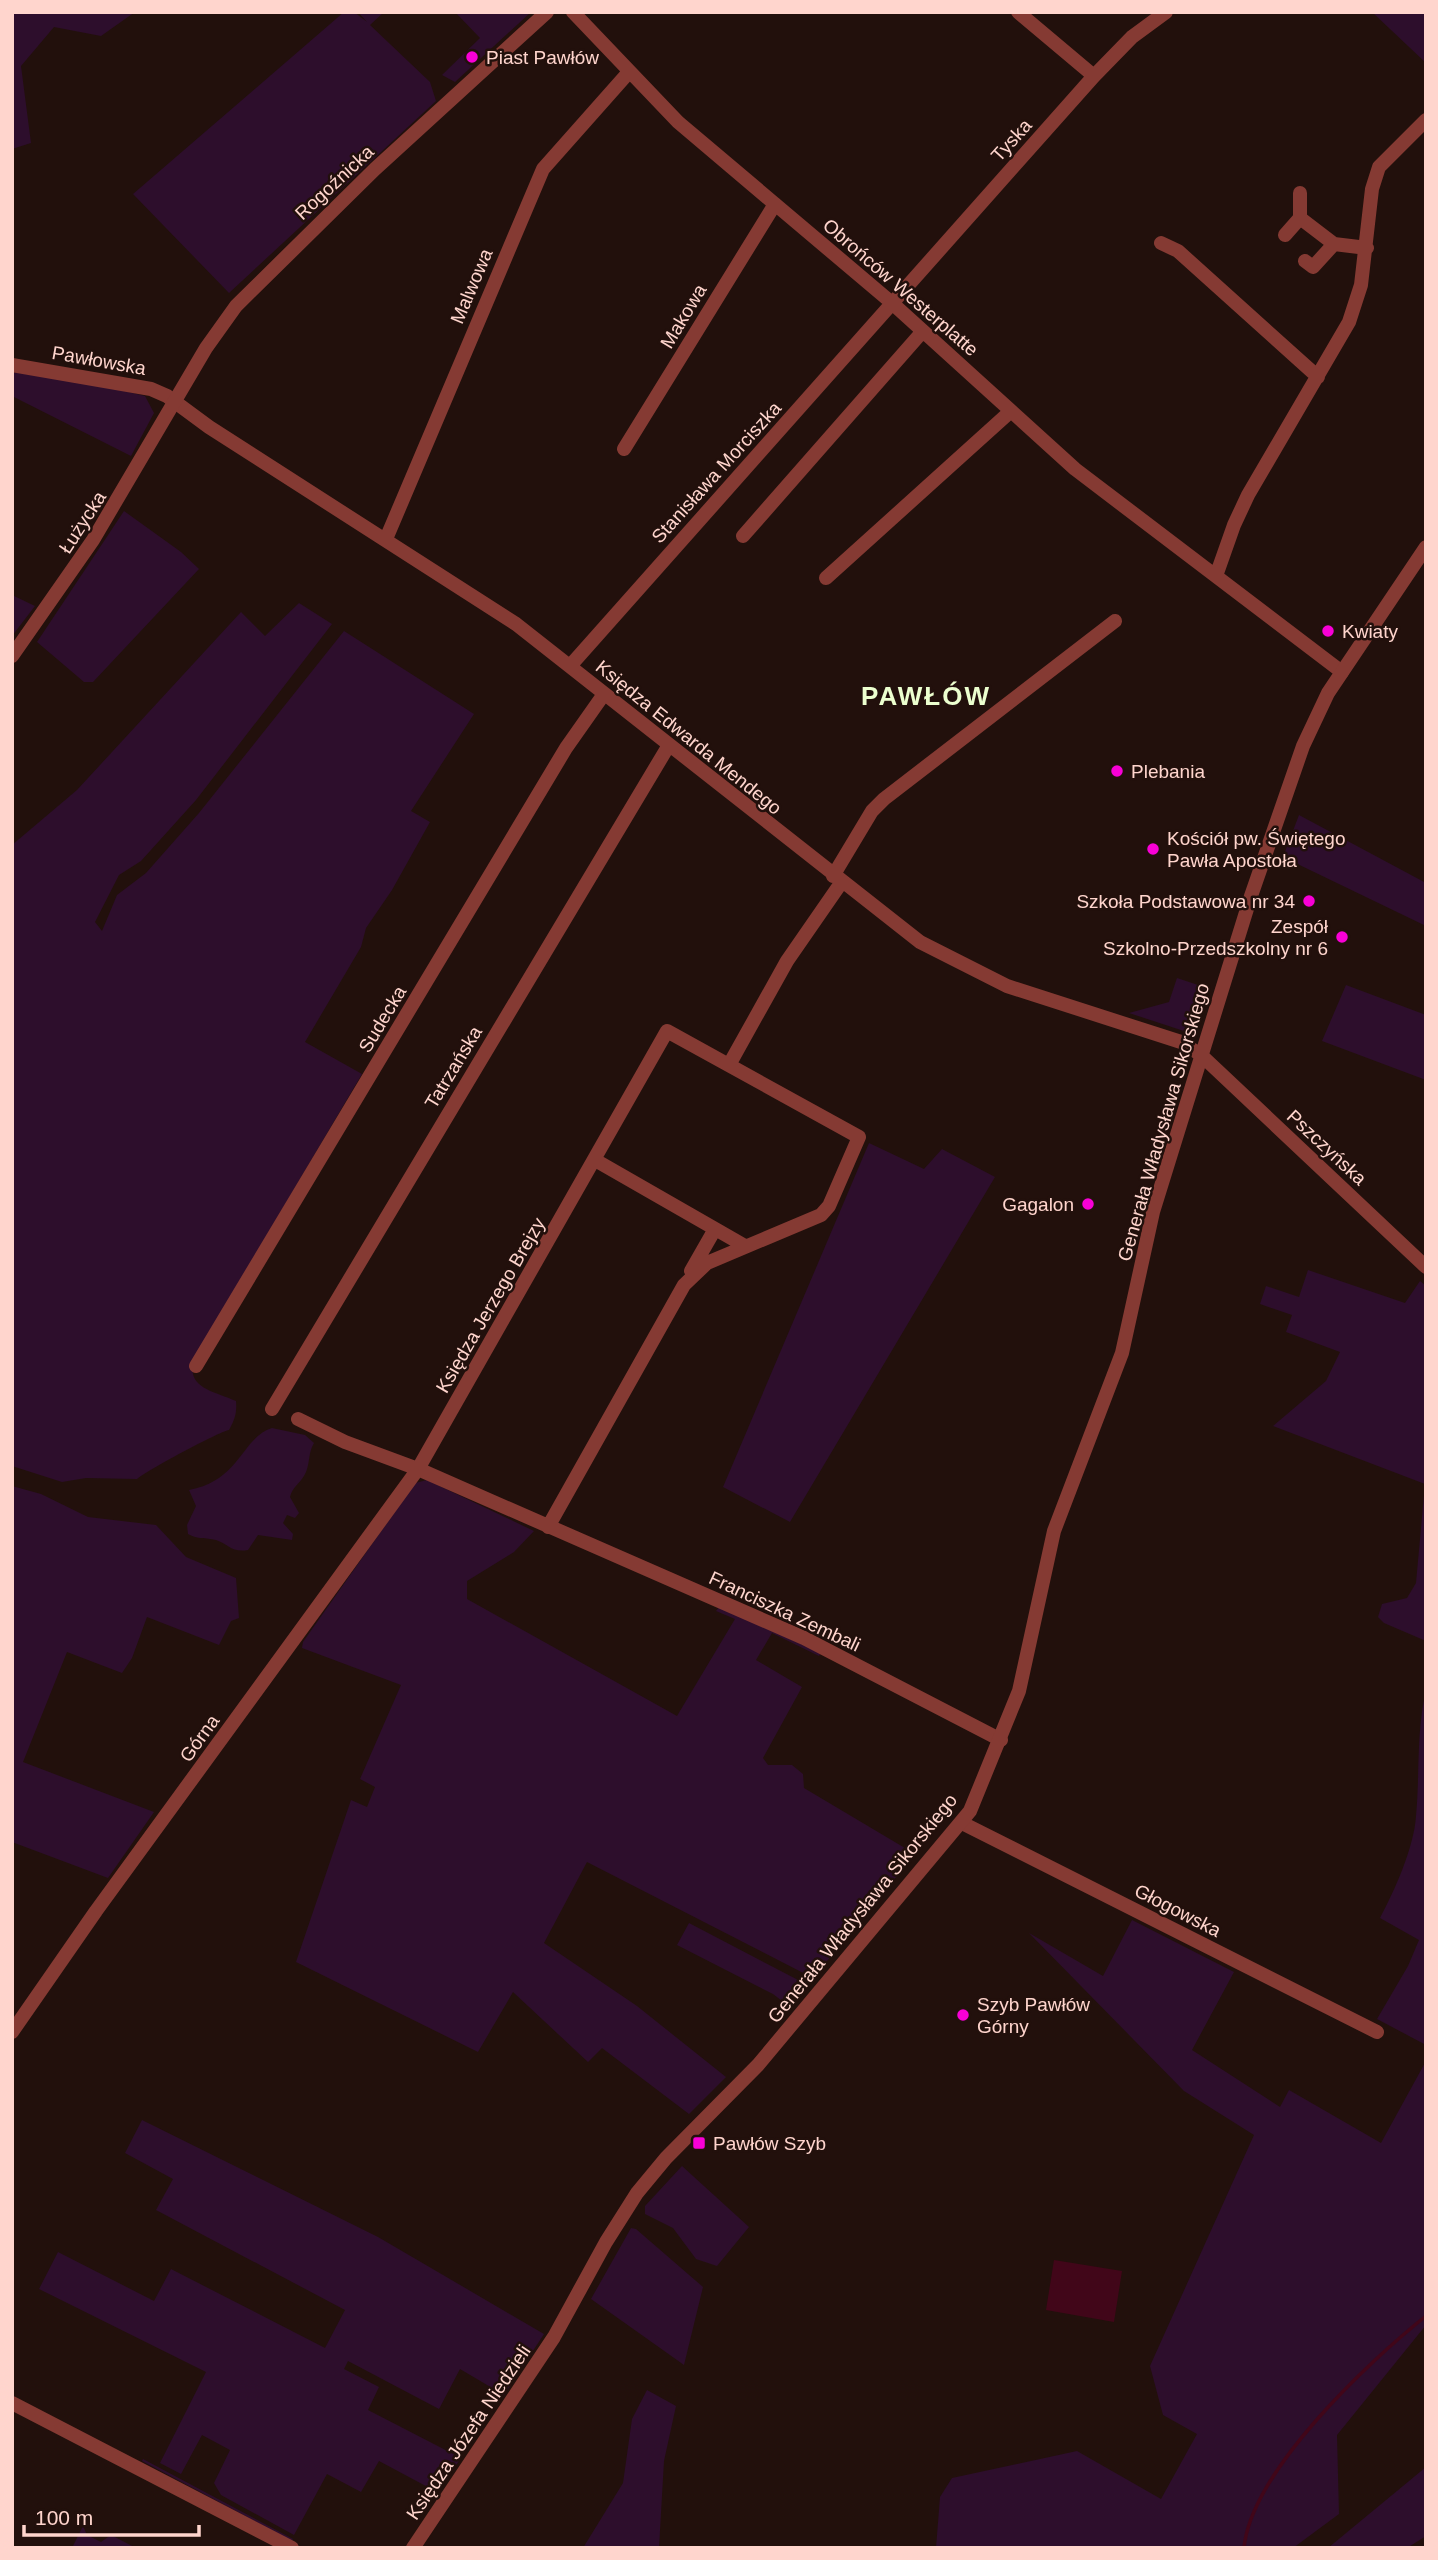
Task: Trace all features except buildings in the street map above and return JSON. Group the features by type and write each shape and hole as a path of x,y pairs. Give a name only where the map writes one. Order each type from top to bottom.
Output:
{"street":[{"name":"Rogoźnicka","path":"175,403 216,332 257,282 547,12"},
{"name":"Obrońców Westerplatte","path":"573,12 678,122 892,303 1107,496 1342,672"},
{"path":"1018,12 1094,76"},
{"name":"Tyska","path":"892,303 1094,76 1145,25 1166,12"},
{"name":"Malwowa","path":"386,539 543,169 629,72"},
{"path":"1216,576 1248,495 1349,322 1367,248 1372,189 1379,167 1426,120"},
{"path":"1285,235 1300,218 1300,193"},
{"name":"Makowa","path":"624,449 775,204"},
{"path":"1300,218 1334,244 1367,248"},
{"path":"1161,243 1178,251 1318,377"},
{"path":"1306,261 1313,267 1334,244"},
{"name":"Stanisława Morciszka","path":"570,666 892,303"},
{"path":"743,536 923,331"},
{"name":"Pawłowska","path":"12,365 138,386 167,396 175,403"},
{"name":"Księdza Edwarda Mendego","path":"175,403 490,605 907,933 973,972 1019,991 1181,1042 1201,1055"},
{"name":"Łużycka","path":"12,656 93,540 175,403"},
{"path":"826,578 1011,411"},
{"name":"Generała Władysława Sikorskiego","path":"554,2337 617,2222 647,2181 758,2065 962,1824 1001,1740 1025,1668 1058,1519 1122,1353 1147,1232 1201,1055 1303,746 1318,709 1426,547"},
{"path":"729,1065 837,879 872,811 1115,621"},
{"name":"Sudecka","path":"196,1366 566,748 604,694"},
{"name":"Tatrzańska","path":"272,1409 669,745"},
{"name":"Księdza Jerzego Brejzy","path":"418,1468 667,1031 859,1138 829,1206 821,1215 745,1246"},
{"name":"Pszczyńska","path":"1201,1055 1426,1267"},
{"path":"595,1160 745,1246"},
{"path":"548,1527 715,1229"},
{"path":"684,1285 706,1263 745,1246"},
{"name":"Franciszka Zembali","path":"298,1419 345,1442 418,1468 804,1638 1001,1740"},
{"name":"Górna","path":"12,2032 96,1911 418,1468"},
{"name":"Głogowska","path":"962,1824 1377,2032"},
{"name":"Księdza Józefa Niedzieli","path":"413,2548 554,2337"},
{"path":"12,2403 292,2548"}],"shaded area":[{"path":"12,12 135,12 101,36 54,27 21,66 31,143 12,149"},
{"path":"344,12 354,12 367,22 358,12 384,12 370,25 430,82 436,101 229,293 133,194"},
{"name":"Piast Pawłów","path":"455,12 531,12 455,82 442,75 480,38"},
{"path":"1372,12 1426,12 1426,63"},
{"path":"12,372 103,386 145,396 154,413 131,456 12,396"},
{"path":"124,511 181,552 199,569 93,682 84,682 37,642"},
{"path":"12,595 35,606 12,636"},
{"path":"299,603 332,624 196,800 141,861 119,875 95,922 102,931 117,895 146,873 199,813 344,631 474,714 411,811 430,822 392,890 366,928 361,947 305,1042 362,1074 195,1357 193,1375 197,1382 236,1401 235,1416 229,1430 182,1452 137,1479 86,1478 62,1482 12,1466 12,845 77,790 241,612 265,636"},
{"path":"1299,815 1426,883 1426,926 1283,857"},
{"path":"1177,978 1207,988 1193,1029 1187,1032 1129,1013 1169,1002"},
{"path":"1346,985 1426,1015 1426,1080 1322,1041"},
{"path":"869,1143 924,1169 942,1149 995,1177 790,1522 723,1487"},
{"path":"1308,1270 1405,1303 1420,1281 1426,1286 1426,1641 1384,1623 1378,1617 1382,1604 1407,1598 1416,1583 1425,1484 1273,1426 1326,1381 1340,1352 1286,1332 1292,1315 1260,1304 1266,1286 1299,1297"},
{"path":"272,1428 305,1435 314,1443 306,1472 290,1497 299,1513 295,1518 287,1515 283,1523 293,1534 292,1540 258,1535 248,1550 243,1551 216,1540 188,1534 187,1525 196,1506 189,1490 220,1478 253,1440"},
{"path":"427,1480 534,1531 514,1552 467,1581 467,1599 677,1716 735,1619 716,1611 719,1607 821,1653 819,1656 772,1633 756,1660 802,1687 763,1758 768,1765 792,1765 803,1774 804,1788 915,1854 813,1978 587,1862 544,1943 637,2006 726,2077 689,2114 602,2048 588,2062 513,1992 478,2052 296,1962 351,1800 367,1807 375,1787 360,1779 401,1685 302,1648 303,1642 415,1483"},
{"path":"12,1486 41,1494 88,1517 156,1525 186,1557 236,1578 239,1618 231,1621 219,1645 147,1617 132,1658 122,1673 67,1652 23,1762 154,1812 108,1878 12,1842"},
{"path":"1426,1691 1426,2045 1377,2019 1408,1966 1419,1940 1380,1918 1392,1895 1412,1841"},
{"path":"1132,1920 1234,1972 1192,2050 1280,2107 1289,2090 1381,2143 1426,2061 1426,2325 1337,2435 1339,2514 1293,2548 936,2548 940,2497 952,2478 1077,2451 1161,2499 1197,2434 1163,2415 1150,2366 1254,2135 1184,2091 1029,1933 1103,1976"},
{"path":"689,1923 806,1986 790,2007 773,1994 677,1945"},
{"path":"142,2120 378,2237 544,2334 504,2395 460,2369 439,2409 348,2361 344,2369 379,2387 368,2410 461,2458 437,2492 379,2461 361,2492 327,2474 294,2535 221,2495 214,2483 230,2450 202,2435 181,2474 160,2463 206,2372 39,2289 58,2252 154,2301 171,2269 325,2348 345,2310 156,2210 173,2179 125,2153"},
{"path":"682,2166 749,2227 717,2266 696,2259 673,2228 645,2214 645,2206"},
{"path":"631,2228 636,2229 703,2287 684,2365 591,2299"},
{"path":"1054,2260 1122,2271 1114,2322 1046,2310"},
{"path":"647,2390 676,2406 664,2461 659,2548 583,2548 623,2483 632,2419"},
{"path":"143,2459 293,2539 292,2541 142,2461"},
{"path":"1426,2467 1426,2536 1407,2548 1328,2548"},
{"path":"83,2526 87,2535 101,2542 111,2535 136,2548 72,2548"}],"waterway":[{"path":"1244,2548 1251,2518 1267,2486 1289,2453 1345,2390 1426,2316"}],"place":[{"name":"Piast Pawłów","path":"472,57"},
{"name":"Kwiaty","path":"1328,631"},
{"name":"Plebania","path":"1117,771"},
{"name":"Kościół pw. Świętego Pawła Apostoła","path":"1153,849"},
{"name":"Szkoła Podstawowa nr 34","path":"1309,901"},
{"name":"Zespół Szkolno-Przedszkolny nr 6","path":"1342,937"},
{"name":"Gagalon","path":"1088,1204"},
{"name":"Szyb Pawłów Górny","path":"963,2015"},
{"name":"Pawłów Szyb","path":"699,2143"}],"district":[{"name":"PAWŁÓW","path":"926,696"}]}
